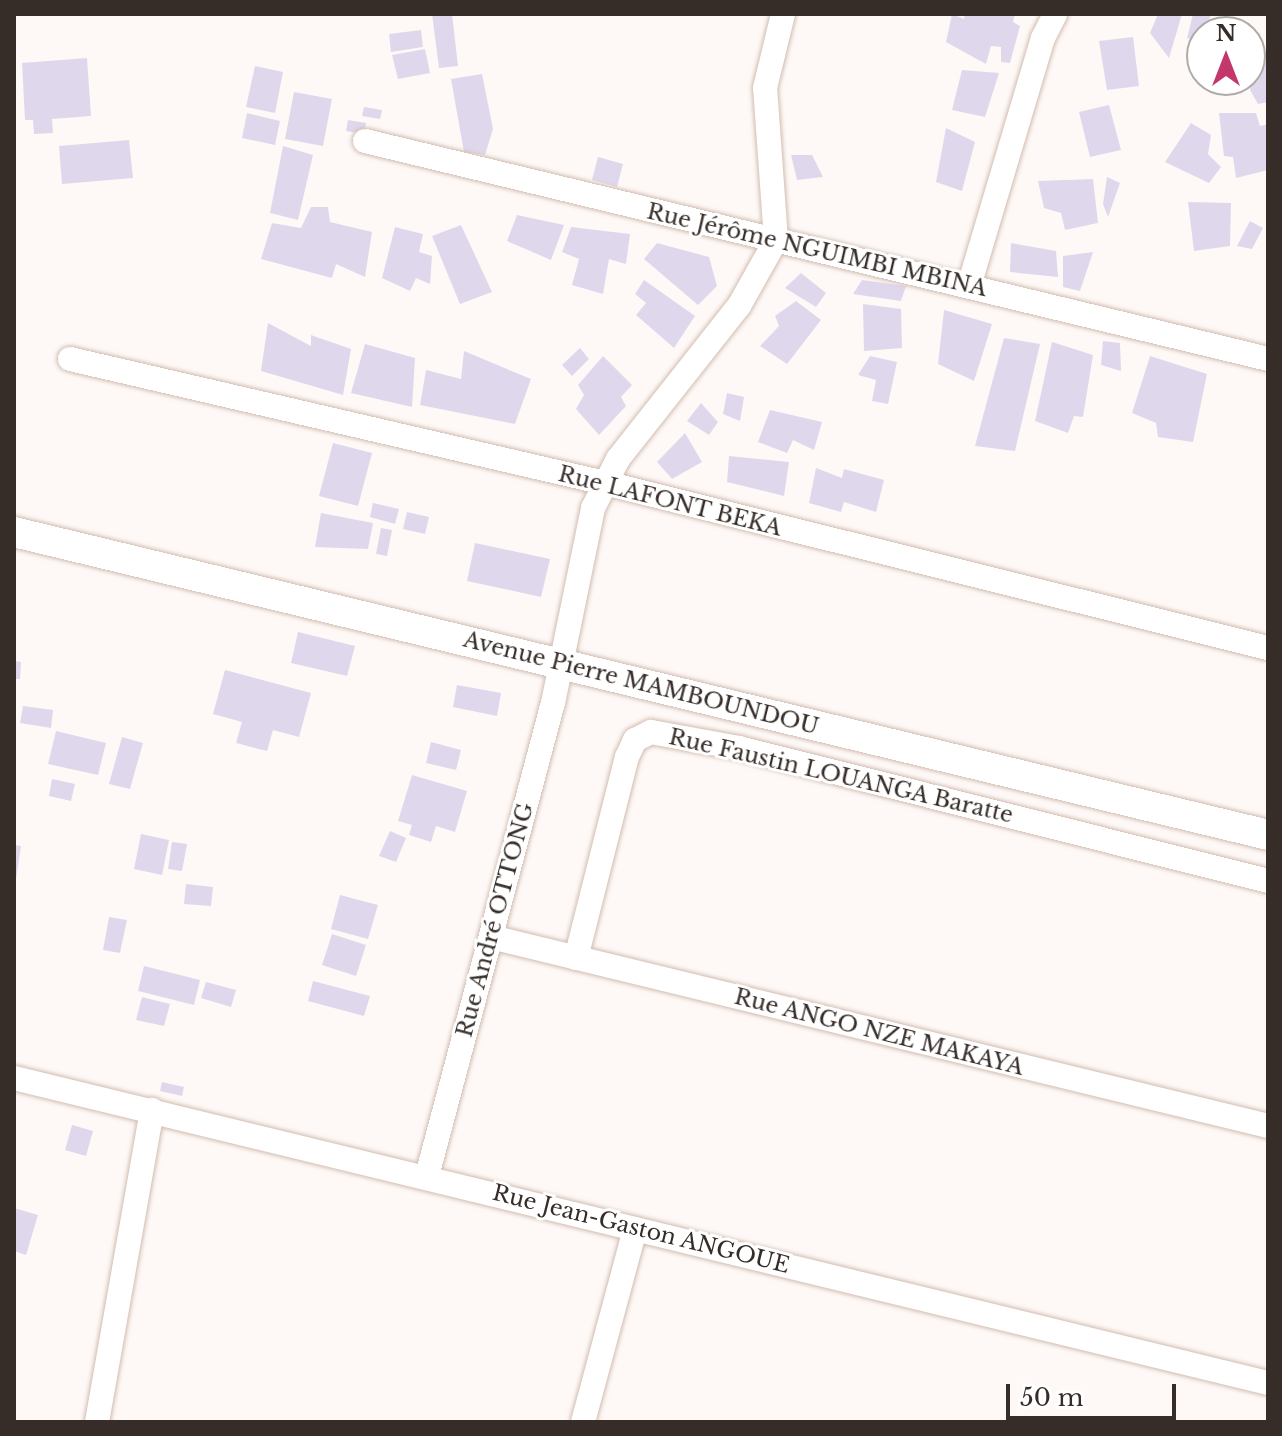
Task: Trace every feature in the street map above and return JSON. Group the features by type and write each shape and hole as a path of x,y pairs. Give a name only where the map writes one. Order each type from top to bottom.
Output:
{"street":[{"path":"776,240 765,88 783,14"},
{"path":"969,286 1043,38 1055,14"},
{"name":"Rue Jérôme NGUIMBI MBINA","path":"365,141 1268,359"},
{"name":"Rue André OTTONG","path":"427,1176 561,663 593,508 618,459 739,306 776,240"},
{"name":"Rue LAFONT BEKA","path":"70,359 605,483 1268,648"},
{"name":"Avenue Pierre MAMBOUNDOU","path":"14,532 1268,835"},
{"name":"Rue Faustin LOUANGA Baratte","path":"576,958 627,757 635,740 651,732 739,748 1268,881"},
{"name":"Rue ANGO NZE MAKAYA","path":"491,937 1268,1126"},
{"name":"Rue Jean-Gaston ANGOUE","path":"14,1078 1268,1383"},
{"path":"97,1422 152,1110"},
{"path":"583,1422 635,1229"}],"building":[{"path":"432,14 452,14 458,66 439,68"},
{"path":"952,14 964,19 965,14 1015,14 1013,22 1020,26 1010,63 1001,62 1001,47 991,46 986,64 946,42"},
{"path":"1158,14 1182,14 1169,58 1150,33"},
{"path":"421,30 423,47 391,52 389,34"},
{"path":"1133,37 1139,86 1107,90 1099,41"},
{"path":"425,49 430,73 398,79 392,55"},
{"path":"1268,51 1268,102 1258,104 1253,96 1266,96"},
{"path":"87,58 91,116 52,119 53,133 34,134 33,120 25,120 22,63"},
{"path":"255,66 283,72 275,113 246,107"},
{"path":"962,70 999,73 985,117 952,110"},
{"path":"482,74 493,129 485,155 464,152 451,79"},
{"path":"294,92 332,99 323,146 285,139"},
{"path":"1109,105 1121,150 1090,157 1079,112"},
{"path":"364,107 382,110 380,119 362,116"},
{"path":"247,113 280,121 275,145 242,138"},
{"path":"1219,113 1256,113 1260,126 1268,124 1268,170 1236,178 1233,157 1224,156"},
{"path":"348,120 366,123 364,134 346,131"},
{"path":"1191,123 1211,135 1208,154 1221,167 1209,183 1165,162"},
{"path":"946,128 975,142 962,191 936,182"},
{"path":"129,140 133,178 62,184 59,146"},
{"path":"283,146 313,155 298,220 270,213"},
{"path":"791,155 812,155 823,177 797,180"},
{"path":"598,157 623,164 617,187 592,180"},
{"path":"1107,177 1120,183 1108,217 1103,204"},
{"path":"1093,179 1098,223 1065,230 1061,213 1044,208 1038,181"},
{"path":"1188,202 1231,203 1230,246 1194,251"},
{"path":"311,207 328,207 330,222 372,232 365,277 336,264 332,278 261,259 272,223 301,228"},
{"path":"517,215 564,225 551,260 507,241"},
{"path":"1250,221 1263,228 1252,249 1237,246"},
{"path":"461,225 492,292 460,304 432,236"},
{"path":"395,227 423,234 419,252 432,256 430,284 416,278 410,291 382,278"},
{"path":"571,227 630,234 626,264 609,259 603,294 572,285 579,259 562,252"},
{"path":"657,243 709,257 717,286 698,305 644,259"},
{"path":"1011,243 1056,251 1058,277 1010,272"},
{"path":"1093,252 1080,291 1063,287 1063,256"},
{"path":"801,273 826,293 816,307 785,288"},
{"path":"644,280 695,316 674,348 636,315 646,303 635,294"},
{"path":"862,280 906,286 901,301 853,294"},
{"path":"796,301 821,320 787,364 760,346 779,326 775,316"},
{"path":"863,304 901,309 902,348 864,351"},
{"path":"944,310 992,324 974,381 938,364"},
{"path":"268,323 311,346 311,335 351,349 343,395 261,371"},
{"path":"1004,338 1040,344 1015,451 975,446"},
{"path":"1103,341 1120,343 1121,371 1101,365"},
{"path":"1052,342 1093,355 1083,417 1074,416 1068,433 1035,421"},
{"path":"365,344 415,358 412,407 351,393"},
{"path":"580,348 589,359 572,376 562,365"},
{"path":"464,351 531,379 515,424 420,405 426,370 461,379"},
{"path":"603,356 632,385 621,397 626,406 599,435 576,409 584,395 578,385"},
{"path":"870,356 897,362 888,404 872,401 876,380 858,375"},
{"path":"1150,356 1207,374 1193,442 1158,437 1156,423 1132,413"},
{"path":"727,393 744,397 740,421 723,414"},
{"path":"701,403 718,422 709,435 687,421"},
{"path":"770,410 822,422 814,450 793,440 787,453 758,442"},
{"path":"685,433 702,462 672,479 657,462"},
{"path":"333,443 372,453 358,506 319,496"},
{"path":"729,456 789,462 784,496 727,482"},
{"path":"816,468 842,478 844,469 884,480 876,512 844,502 841,512 809,503"},
{"path":"373,503 399,509 395,524 370,517"},
{"path":"407,512 429,517 425,534 403,529"},
{"path":"321,513 373,523 368,549 315,547"},
{"path":"381,528 392,530 387,556 376,554"},
{"path":"475,543 550,559 541,597 467,581"},
{"path":"298,632 355,646 347,676 291,663"},
{"path":"14,661 21,662 20,679 14,679"},
{"path":"225,670 311,693 299,737 273,730 267,751 236,743 242,722 213,714"},
{"path":"457,685 501,693 497,716 453,707"},
{"path":"23,706 53,710 51,728 20,723"},
{"path":"56,731 106,743 98,775 48,764"},
{"path":"122,737 143,743 130,789 109,784"},
{"path":"431,742 461,750 456,770 426,763"},
{"path":"412,775 467,791 455,832 436,826 431,842 409,835 412,825 398,821"},
{"path":"52,779 75,784 71,801 49,796"},
{"path":"390,831 406,838 396,862 379,856"},
{"path":"141,834 169,840 162,875 134,869"},
{"path":"172,842 187,844 182,871 168,869"},
{"path":"14,845 21,846 16,879 14,879"},
{"path":"186,884 213,887 211,906 184,904"},
{"path":"340,895 378,905 368,939 331,929"},
{"path":"109,917 127,920 120,953 103,950"},
{"path":"332,934 366,945 356,976 322,965"},
{"path":"144,966 200,980 194,1005 138,991"},
{"path":"313,981 370,996 364,1016 308,1001"},
{"path":"206,982 236,990 231,1007 201,998"},
{"path":"142,997 170,1004 164,1026 136,1020"},
{"path":"162,1082 184,1087 182,1096 160,1091"},
{"path":"72,1125 93,1131 86,1156 65,1150"},
{"path":"14,1208 38,1215 26,1255 14,1251"}]}
